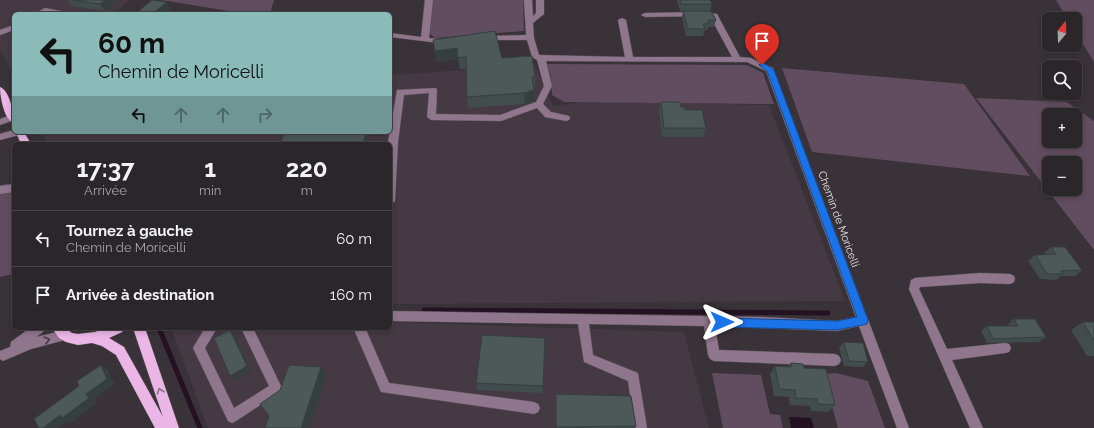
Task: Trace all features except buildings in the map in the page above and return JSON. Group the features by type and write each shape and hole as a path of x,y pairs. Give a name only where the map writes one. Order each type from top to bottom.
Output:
{"main road":[{"path":"0,90 12,114"},
{"path":"92,338 113,330"},
{"path":"140,330 173,428"},
{"path":"62,332 72,338 92,338 105,342 120,351 162,428"}],"street":[{"path":"426,39 429,0"},
{"path":"392,145 400,92 433,90 431,117 501,118 539,104 548,86 541,58 536,57 530,38 528,0"},
{"path":"529,22 540,14 540,0"},
{"path":"42,12 45,10 54,12"},
{"path":"645,15 705,14 714,16 721,26 732,54 738,60"},
{"path":"622,20 627,52 630,60"},
{"path":"0,33 12,28"},
{"path":"392,35 452,43"},
{"path":"478,40 513,37 530,38"},
{"name":"Chemin de Moricelli","path":"541,58 748,60 762,65 770,70 903,428"},
{"path":"539,104 548,114 566,118"},
{"path":"0,122 12,119"},
{"path":"0,137 12,134"},
{"path":"0,190 12,188"},
{"path":"977,428 914,289 915,283 980,278 1010,279"},
{"path":"392,316 837,326 863,320"},
{"path":"583,320 588,358 634,377 641,428"},
{"path":"709,322 714,355 834,360"},
{"path":"1,356 36,330"},
{"path":"210,330 199,348 232,417 276,388 248,330"},
{"path":"361,330 385,388 534,408"},
{"path":"1,356 62,332"},
{"path":"944,355 1005,348"}],"shaded area":[{"path":"0,0 130,0 116,12 12,12 12,73 0,49"},
{"path":"161,0 274,0 271,12 235,12"},
{"path":"433,0 523,0 524,31 435,38 429,33"},
{"path":"1056,0 1094,0 1094,62 1082,42 1082,12 1063,12"},
{"path":"547,64 747,65 763,73 774,104 564,102 552,95 551,77"},
{"path":"535,65 553,106 588,101 769,105 845,301 392,304 392,142 47,142 43,134 299,134 384,136 384,134 392,134 393,75"},
{"path":"782,68 964,84 1030,176 812,152"},
{"path":"976,98 1067,102 1076,108 1042,108 1042,148 1082,148 1082,113 1094,121 1094,250 1052,196 1082,196 1082,156 1042,156 1042,183"},
{"path":"12,191 12,274 0,277 0,193"},
{"path":"392,322 684,332 709,428 208,428 172,330 392,330"},
{"path":"712,373 761,375 770,414 780,415 783,428 723,428"},
{"path":"836,373 868,381 885,428 838,428 823,374"},
{"path":"789,417 811,418 814,428 791,428"}],"waterway":[{"path":"424,310 828,313"},
{"path":"160,330 200,428"}],"route":[{"path":"722,322 763,322 837,326 863,320 770,70 762,65"}]}
